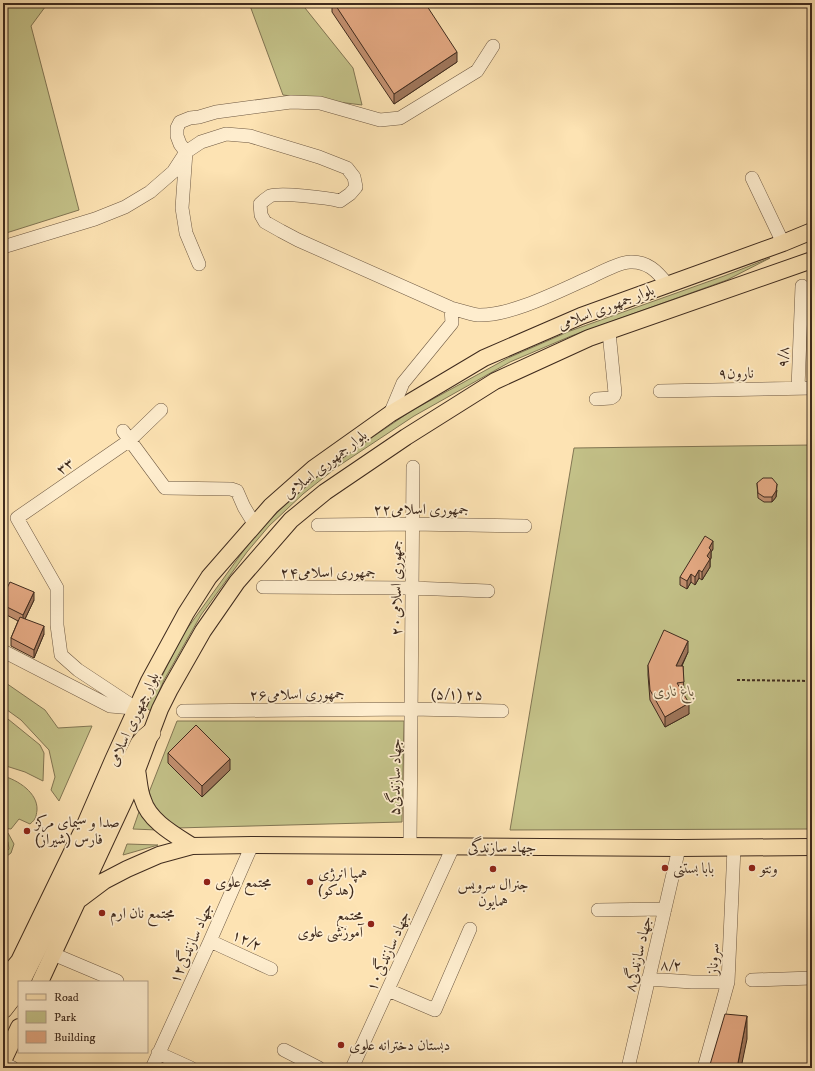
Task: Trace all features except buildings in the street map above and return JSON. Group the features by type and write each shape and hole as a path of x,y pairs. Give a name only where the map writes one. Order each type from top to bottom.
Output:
{"highway":[{"path":"20,981 140,744 151,733"},
{"path":"3,1009 18,985"}],"main road":[{"name":"بلوار جمهوری اسلامی","path":"3,980 19,961 84,827 149,681 186,613 209,577 271,506 314,468 390,414 484,358 581,316 784,243 812,231"},
{"path":"784,243 793,267"},
{"name":"بلوار جمهوری اسلامی","path":"40,981 110,832 137,770 160,709 170,689 203,631 237,582 291,520 325,492 406,437 495,381 589,338 812,260"},
{"path":"137,770 140,792 147,809 153,817 170,832 192,846"},
{"name":"جهاد سازندگی","path":"78,901 104,880 159,855 192,846 252,845 679,848 812,847"},
{"path":"3,1062 18,1029"}],"street":[{"path":"199,264 186,233 182,208 186,152 180,144 177,136 176,128 180,122 216,112 291,102 320,103 380,120 400,118 476,71 493,46"},
{"path":"3,247 95,219 125,207 150,192 173,172 186,152 200,142 226,134 244,135 319,156 347,168 354,177 356,187 350,194 340,201 291,195 272,196 260,204 261,214 266,222 298,240 451,308 477,315 495,314 545,297 607,269 629,262 646,264 661,276 667,284"},
{"path":"752,178 784,243"},
{"name":"۹/۸","path":"798,388 802,286"},
{"path":"390,414 403,383 452,323 451,308"},
{"path":"596,399 612,398 615,394 609,332"},
{"name":"نارون۹","path":"660,391 812,388"},
{"name":"۳۳","path":"137,709 78,670 61,655 57,624 57,588 17,518 161,410"},
{"path":"127,435 165,488 232,489 237,491 255,525"},
{"name":"جمهوری اسلامی۲۰","path":"412,709 413,467"},
{"name":"جمهوری اسلامی۲۲","path":"318,525 412,524 525,526"},
{"name":"جمهوری اسلامی۲۴","path":"263,587 488,590"},
{"path":"3,651 110,706 137,709"},
{"name":"جمهوری اسلامی۲۶","path":"183,711 412,709"},
{"name":"(۵/۱) ۲۵","path":"412,709 502,711"},
{"name":"جهاد سازندگی۵","path":"410,846 412,709"},
{"name":"جهاد سازندگی۱۲","path":"152,1068 252,845"},
{"name":"جهاد سازندگی۱۰","path":"352,1068 453,847"},
{"name":"جهاد سازندگی۸","path":"628,1068 679,848"},
{"name":"سروناز","path":"704,1068 728,982 734,848"},
{"path":"598,910 665,909"},
{"path":"388,990 435,1010 470,929"},
{"name":"۱۲/۲","path":"210,941 271,969"},
{"path":"53,954 117,981"},
{"path":"752,980 812,978"},
{"name":"۸/۲","path":"648,979 692,982 728,982"},
{"path":"284,1050 319,1068"},
{"path":"158,1053 191,1068"},
{"path":"3,1062 13,1068"}],"path":[{"path":"737,680 812,681"}],"green space":[{"path":"3,3 48,3 31,26 79,210 3,234"},
{"path":"249,3 301,3 353,68 362,105 283,95"},
{"path":"770,258 727,280 571,336 510,362 414,416 337,467 303,494 269,526 247,552 201,615 164,680 151,711 146,708 184,633 244,550 265,524 297,494 333,464 411,411 508,358 570,331"},
{"name":"باغ ناری","path":"812,445 812,829 510,830 574,448"},
{"path":"3,681 45,710 58,728 92,726 59,801 51,790 55,777 49,750 21,720 3,707"},
{"path":"3,715 40,745 44,753 43,781 25,772 3,765"},
{"path":"177,721 404,721 402,822 176,828 146,800"},
{"path":"3,776 21,784 31,793 34,798 37,810 35,819 30,824 19,819 11,829 3,828"},
{"path":"141,806 157,830 133,829"},
{"path":"8,833 14,844 11,853 3,859 3,855 9,849 8,842 4,837"},
{"path":"127,844 158,845 123,855"}],"place":[{"name":"صدا و سیمای مرکز فارس (شیراز)","path":"27,831"},
{"name":"بابا بستنی","path":"665,868"},
{"name":"ونتو","path":"752,868"},
{"name":"جنرال سرویس همایون","path":"493,869"},
{"name":"مجتمع علوی","path":"207,882"},
{"name":"همپا انرژی (هدکو)","path":"310,882"},
{"name":"مجتمع نان ارم","path":"102,913"},
{"name":"محتمع آموزشی علوی","path":"371,924"},
{"name":"دبستان دخترانه علوی","path":"341,1045"}]}
